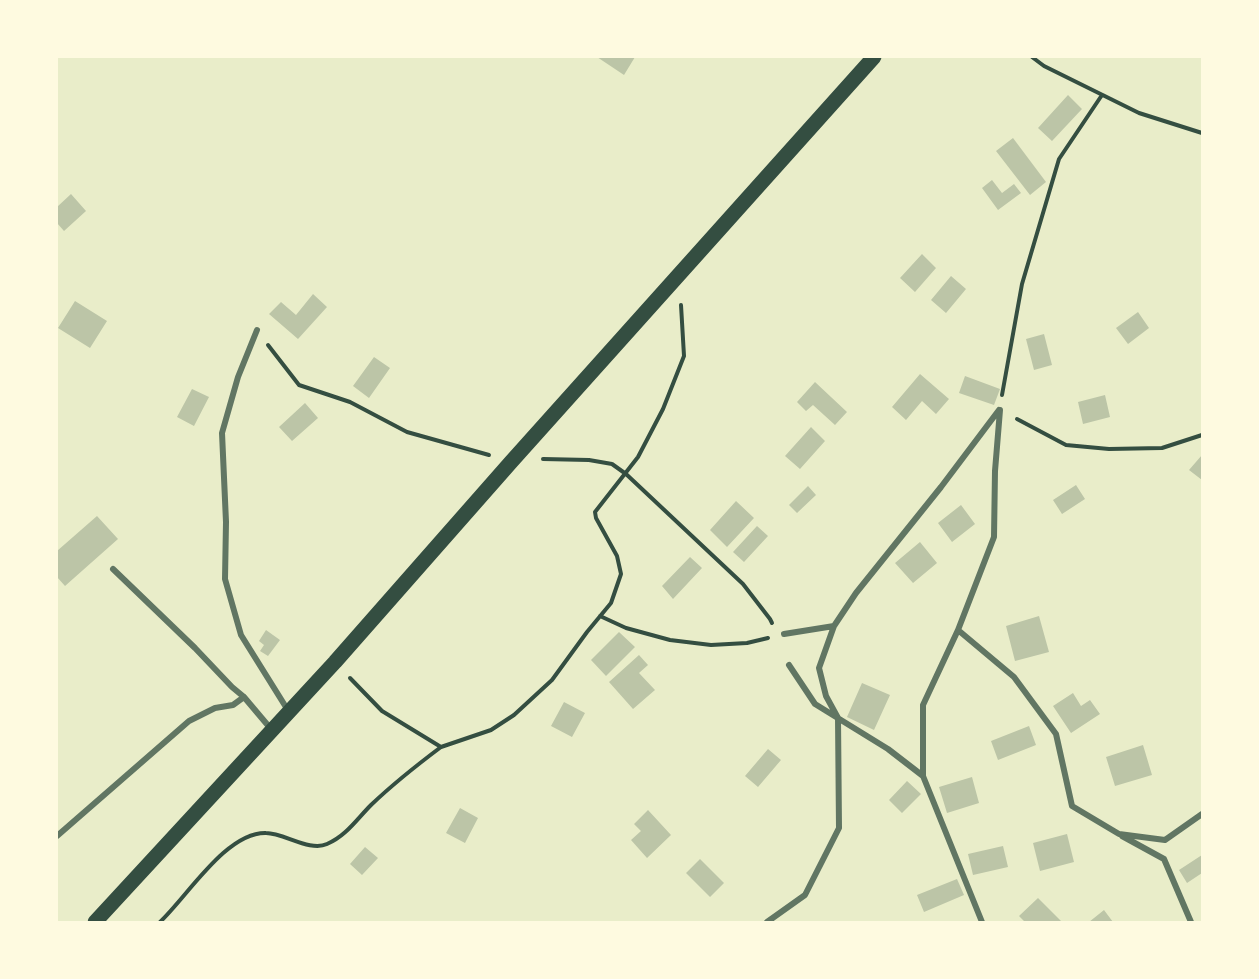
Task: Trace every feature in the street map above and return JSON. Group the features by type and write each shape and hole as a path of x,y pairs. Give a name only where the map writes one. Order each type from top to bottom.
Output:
{"main road":[{"path":"95,922 335,662 874,57"}],"street":[{"path":"257,330 238,377 222,433 226,522 225,579 241,635 289,712"},
{"path":"767,922 805,895 839,828 838,718 825,696 819,668 834,626 856,593 999,410"},
{"path":"982,922 923,776 923,705 958,630 994,537 999,410"},
{"path":"113,569 244,697 272,731"},
{"path":"780,635 834,626"},
{"path":"958,630 1014,677 1056,734 1072,807 1164,859 1191,922"},
{"path":"789,665 815,704 888,749 923,776"},
{"path":"57,836 189,721 215,708 233,705 244,697"},
{"path":"1119,834 1165,840 1202,814"}],"path":[{"path":"1032,57 1044,66 1139,113 1202,133"},
{"path":"1102,94 1059,159 1022,284 999,410 1066,445 1108,449 1162,448 1202,435"},
{"path":"160,922 222,852 248,836 266,833 312,845 326,845 345,833 414,766 441,747 491,730 514,715 552,680 611,603 621,574 617,556 596,518 596,512 638,457 663,409 684,356 680,274"},
{"path":"257,330 299,385 351,402 407,432 511,462 537,459 588,460 612,464 626,474 743,584 780,635 747,643 711,645 670,640 626,628 600,616"},
{"path":"335,662 382,711 441,747"}],"building":[{"path":"597,57 635,57 624,75"},
{"path":"1068,95 1082,109 1052,141 1038,128"},
{"path":"1013,138 1046,182 1030,195 996,151"},
{"path":"992,180 1002,193 1014,184 1021,193 998,210 982,188"},
{"path":"71,194 86,211 64,231 57,223 57,207"},
{"path":"922,254 936,268 915,292 900,278"},
{"path":"951,276 966,289 946,313 931,300"},
{"path":"313,294 327,307 298,339 269,314 281,302 296,315"},
{"path":"75,301 107,321 90,348 58,328"},
{"path":"1138,312 1149,328 1128,344 1116,328"},
{"path":"1044,334 1052,365 1034,370 1026,339"},
{"path":"374,357 390,368 369,398 353,386"},
{"path":"920,374 949,399 936,414 922,401 906,420 892,407"},
{"path":"965,376 1000,389 994,405 959,393"},
{"path":"815,382 847,412 835,425 813,405 806,411 797,402"},
{"path":"192,389 209,397 194,426 177,417"},
{"path":"1105,395 1110,417 1083,424 1078,402"},
{"path":"305,403 318,418 292,441 279,427"},
{"path":"811,427 825,441 800,469 785,456"},
{"path":"1202,455 1202,480 1189,470"},
{"path":"1076,485 1085,499 1062,514 1053,500"},
{"path":"808,486 816,495 797,513 789,505"},
{"path":"736,501 754,518 727,547 710,530"},
{"path":"961,505 975,524 952,542 938,523"},
{"path":"97,516 118,539 65,586 57,577 57,551"},
{"path":"757,526 768,536 744,562 733,552"},
{"path":"920,542 937,563 913,583 895,563"},
{"path":"690,557 702,568 673,599 662,586"},
{"path":"1039,616 1049,652 1015,661 1006,626"},
{"path":"266,630 280,640 268,656 260,651 264,645 259,641"},
{"path":"619,632 635,647 606,676 591,660"},
{"path":"639,655 648,665 639,673 655,690 633,709 609,682"},
{"path":"862,683 890,695 874,730 847,717"},
{"path":"1073,693 1081,706 1090,700 1100,714 1071,733 1053,706"},
{"path":"564,702 585,713 572,737 551,726"},
{"path":"1029,726 1036,745 998,760 991,741"},
{"path":"1143,745 1152,775 1115,786 1106,757"},
{"path":"768,749 781,760 758,787 745,776"},
{"path":"972,777 979,803 947,813 939,787"},
{"path":"907,781 921,794 902,813 889,800"},
{"path":"460,808 478,818 465,843 446,833"},
{"path":"648,810 671,835 647,858 631,840 641,831 634,824"},
{"path":"1067,834 1074,862 1040,871 1033,843"},
{"path":"1003,846 1008,867 973,875 968,854"},
{"path":"365,847 378,858 362,875 350,864"},
{"path":"1202,855 1202,873 1187,883 1179,870"},
{"path":"700,859 724,883 710,897 686,873"},
{"path":"957,879 964,895 924,912 917,895"},
{"path":"1038,898 1062,922 1025,922 1019,916"},
{"path":"1104,910 1113,922 1089,922"}]}
